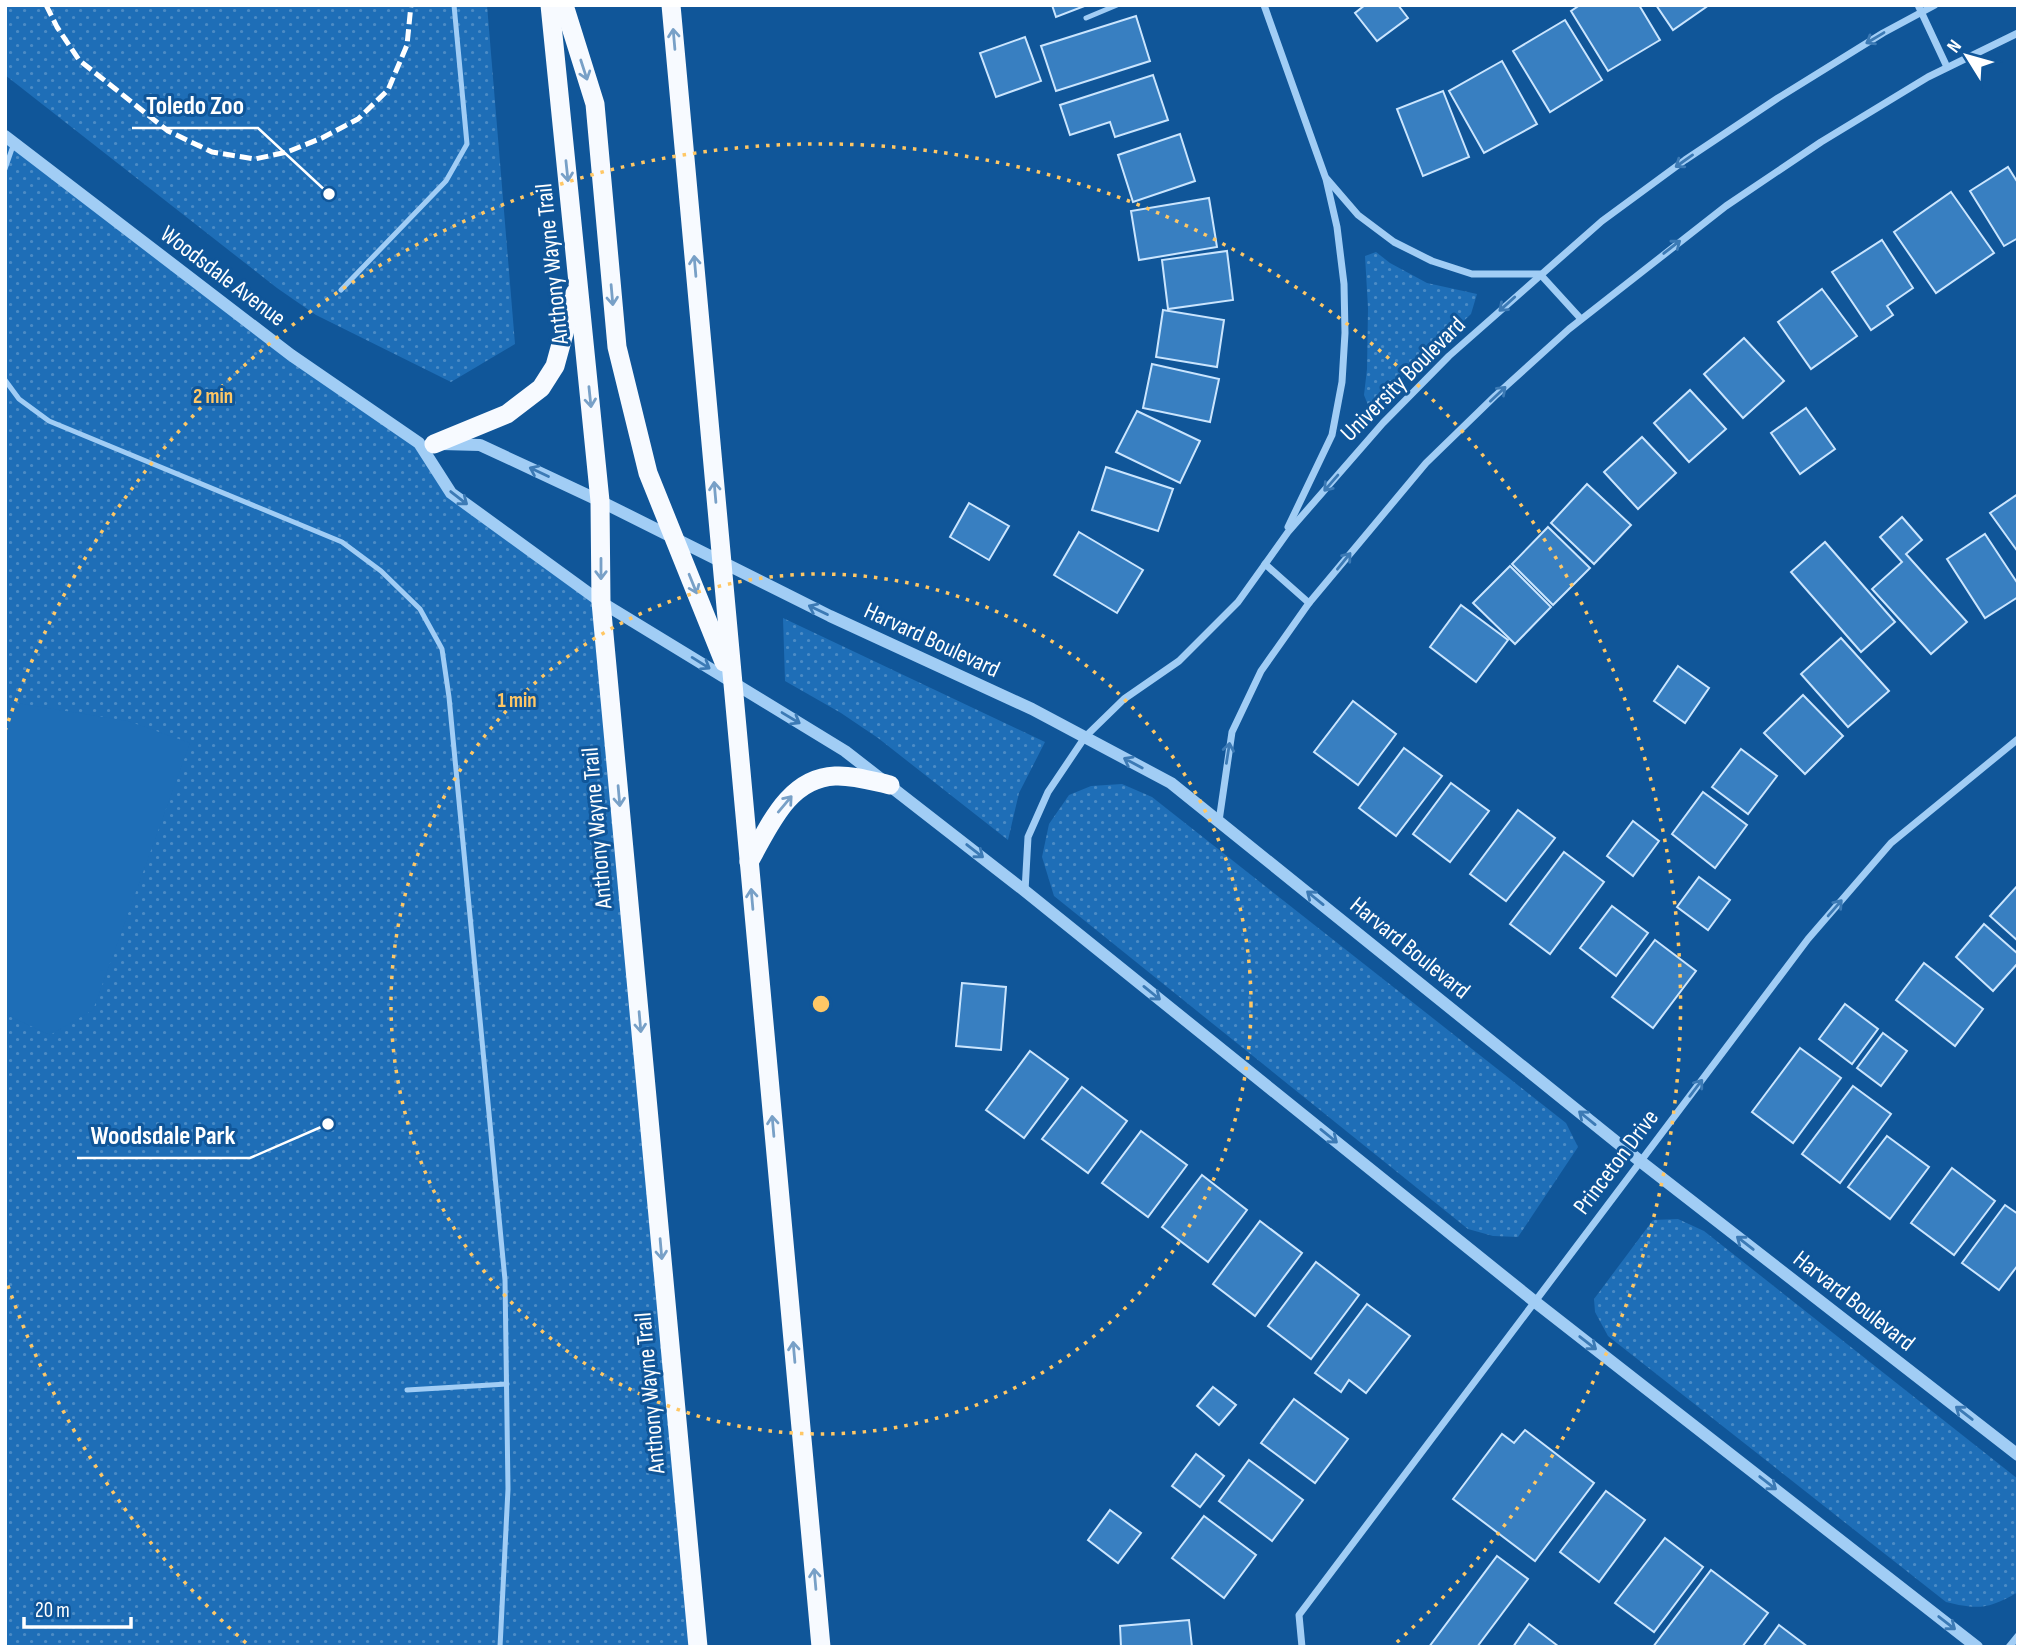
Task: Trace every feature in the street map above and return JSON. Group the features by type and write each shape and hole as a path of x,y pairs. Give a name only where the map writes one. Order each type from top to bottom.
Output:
{"highway":[{"name":"Anthony Wayne Trail","path":"550,5 600,501 601,602 698,1647"},
{"path":"564,5 595,104 617,347 648,473 732,682"},
{"path":"671,5 821,1647"},
{"path":"427,444 508,414 541,388 555,366 578,282"},
{"path":"749,862 783,802 817,779 836,776 890,785"}],"street":[{"path":"1264,5 1326,179 1337,228 1344,284 1342,382 1332,435 1280,544"},
{"name":"University Boulevard","path":"1024,891 1028,837 1048,792 1085,737 1125,699 1179,661 1238,603 1297,522 1383,423 1449,356 1602,221 1685,160 1778,97 1920,9 1935,5"},
{"path":"1920,9 1947,67"},
{"path":"1219,821 1232,732 1261,671 1309,603 1426,463 1495,396 1581,319 1726,206 1821,142 1928,77 2018,33"},
{"name":"Woodsdale Avenue","path":"10,140 291,355 427,444 451,493 601,602 732,682"},
{"path":"1326,179 1358,215 1394,242 1432,261 1472,274 1540,274 1581,319"},
{"path":"427,444 480,445 721,562"},
{"name":"Harvard Boulevard","path":"721,562 830,616 1032,709 1171,783 1640,1161 2018,1455"},
{"path":"1265,564 1309,603"},
{"path":"732,682 845,751 890,785 1534,1301 1977,1647"},
{"name":"Princeton Drive","path":"1301,1647 1299,1615 1808,939 1891,843 2018,740"},
{"path":"2009,1647 2018,1636"}],"lane":[{"path":"341,290 446,181 467,144 454,5"},
{"path":"1086,18 1117,5"},
{"path":"5,169 10,140"},
{"path":"5,380 19,399 49,421 342,541 381,571 421,609 442,649 449,696 505,1280 508,1489 500,1647"},
{"path":"407,1390 507,1384"}],"shaded area":[{"path":"5,5 487,5 515,344 451,382 316,315 277,288 5,75"},
{"path":"5,136 419,443 451,493 601,602 699,1647 5,1647"},
{"path":"1376,252 1390,263 1427,283 1477,294 1471,314 1378,403 1368,405 1364,395 1368,308 1365,256"},
{"path":"783,618 1045,742 1019,793 1008,840 878,738 785,681"},
{"path":"16,703 128,721 190,743 93,1010 50,1035 5,1014 5,704"},
{"path":"1122,784 1152,797 1566,1123 1578,1147 1518,1237 1493,1236 1468,1229 1054,896 1042,857 1049,824 1069,795 1091,786"},
{"path":"1678,1219 1704,1231 2018,1479 2018,1592 1991,1605 1975,1607 1946,1602 1608,1336 1595,1312 1594,1299 1653,1220"}],"building":[{"path":"1052,5 1087,5 1056,17"},
{"path":"1365,5 1398,5 1408,18 1377,41 1355,13"},
{"path":"1580,5 1639,5 1660,40 1608,71 1571,11"},
{"path":"1656,5 1709,5 1673,30"},
{"path":"1136,16 1150,61 1056,91 1041,46"},
{"path":"1565,20 1602,80 1550,112 1513,51"},
{"path":"1025,37 1041,81 996,97 980,53"},
{"path":"1502,61 1537,124 1484,153 1449,91"},
{"path":"1153,75 1168,120 1115,137 1110,122 1070,135 1060,105"},
{"path":"1443,91 1469,157 1423,176 1397,109"},
{"path":"1180,134 1195,181 1133,202 1118,155"},
{"path":"2008,167 2018,183 2018,238 2004,246 1970,191"},
{"path":"1951,192 1994,253 1936,293 1894,232"},
{"path":"1209,198 1217,247 1139,260 1131,211"},
{"path":"1882,240 1913,288 1887,306 1893,315 1871,330 1832,272"},
{"path":"1227,251 1233,300 1168,309 1162,260"},
{"path":"1822,289 1857,336 1811,369 1778,322"},
{"path":"1163,310 1224,320 1217,367 1156,357"},
{"path":"1744,338 1784,381 1743,418 1704,374"},
{"path":"1152,364 1219,379 1210,422 1143,408"},
{"path":"1690,390 1726,429 1689,462 1654,423"},
{"path":"1806,408 1835,449 1800,474 1771,433"},
{"path":"1137,411 1200,441 1180,483 1116,452"},
{"path":"1642,437 1676,473 1638,509 1604,472"},
{"path":"1106,467 1173,489 1158,531 1092,510"},
{"path":"1587,484 1631,525 1594,564 1551,523"},
{"path":"2018,494 2018,552 1990,513"},
{"path":"969,503 1009,526 989,560 950,537"},
{"path":"1902,517 1922,540 1906,554 1967,622 1931,654 1872,589 1902,562 1880,537"},
{"path":"1548,527 1590,568 1553,605 1512,564"},
{"path":"1079,532 1143,570 1117,613 1054,575"},
{"path":"1985,534 2018,584 2018,597 1985,618 1947,559"},
{"path":"1825,542 1895,622 1861,652 1791,572"},
{"path":"1510,566 1551,607 1515,644 1473,603"},
{"path":"1461,605 1508,640 1476,682 1430,647"},
{"path":"1841,638 1889,691 1848,727 1801,674"},
{"path":"1678,666 1709,688 1685,723 1654,701"},
{"path":"1803,695 1843,736 1805,774 1764,733"},
{"path":"1353,701 1396,734 1358,785 1314,752"},
{"path":"1404,748 1442,776 1396,836 1359,808"},
{"path":"1741,749 1777,776 1748,814 1712,787"},
{"path":"1451,783 1489,811 1450,862 1413,834"},
{"path":"1703,792 1747,825 1715,868 1672,834"},
{"path":"1518,810 1555,838 1506,901 1470,874"},
{"path":"1633,821 1659,841 1633,876 1607,856"},
{"path":"1564,852 1604,882 1550,954 1510,924"},
{"path":"1699,877 1730,900 1708,930 1677,907"},
{"path":"2018,885 2018,941 1990,916"},
{"path":"1612,906 1648,933 1616,976 1580,948"},
{"path":"1984,924 2018,954 2018,963 1993,991 1956,957"},
{"path":"1655,940 1696,971 1653,1028 1612,997"},
{"path":"1924,963 1983,1009 1955,1046 1896,1000"},
{"path":"962,983 1006,987 1001,1050 956,1046"},
{"path":"1845,1004 1878,1029 1852,1064 1819,1039"},
{"path":"1883,1033 1907,1051 1881,1086 1857,1068"},
{"path":"1800,1048 1841,1078 1793,1143 1752,1112"},
{"path":"1030,1051 1068,1079 1024,1138 986,1110"},
{"path":"1853,1086 1891,1114 1840,1183 1802,1154"},
{"path":"1082,1087 1127,1121 1088,1173 1042,1139"},
{"path":"1141,1131 1187,1165 1148,1217 1102,1183"},
{"path":"1887,1136 1929,1167 1890,1219 1848,1187"},
{"path":"1952,1168 1995,1201 1954,1255 1911,1223"},
{"path":"1202,1175 1247,1210 1208,1262 1162,1227"},
{"path":"2005,1205 2018,1214 2018,1265 1999,1290 1962,1263"},
{"path":"1260,1221 1302,1253 1255,1316 1213,1284"},
{"path":"1316,1262 1359,1295 1311,1359 1268,1326"},
{"path":"1367,1304 1410,1336 1366,1393 1349,1380 1341,1392 1315,1373"},
{"path":"1213,1387 1236,1405 1219,1425 1197,1406"},
{"path":"1294,1399 1348,1439 1315,1483 1261,1443"},
{"path":"1525,1430 1594,1483 1535,1561 1453,1499 1502,1434 1514,1443"},
{"path":"1196,1454 1224,1476 1200,1507 1172,1486"},
{"path":"1249,1460 1303,1500 1272,1541 1219,1501"},
{"path":"1606,1491 1645,1520 1599,1582 1560,1552"},
{"path":"1110,1510 1141,1533 1118,1563 1088,1540"},
{"path":"1204,1516 1256,1555 1224,1598 1172,1558"},
{"path":"1665,1538 1703,1567 1654,1632 1615,1603"},
{"path":"1497,1556 1528,1579 1477,1647 1429,1647"},
{"path":"1711,1570 1768,1613 1742,1647 1653,1647"},
{"path":"1189,1620 1192,1647 1121,1647 1120,1626"},
{"path":"1529,1624 1558,1646 1513,1647"},
{"path":"1779,1625 1808,1647 1763,1647"}],"railway":[{"path":"46,5 79,60 168,131 212,152 255,159 287,152 322,138 358,119 388,90 407,45 411,5"}],"place":[{"name":"Toledo Zoo","path":"329,194"},
{"name":"Woodsdale Park","path":"328,1124"}]}
